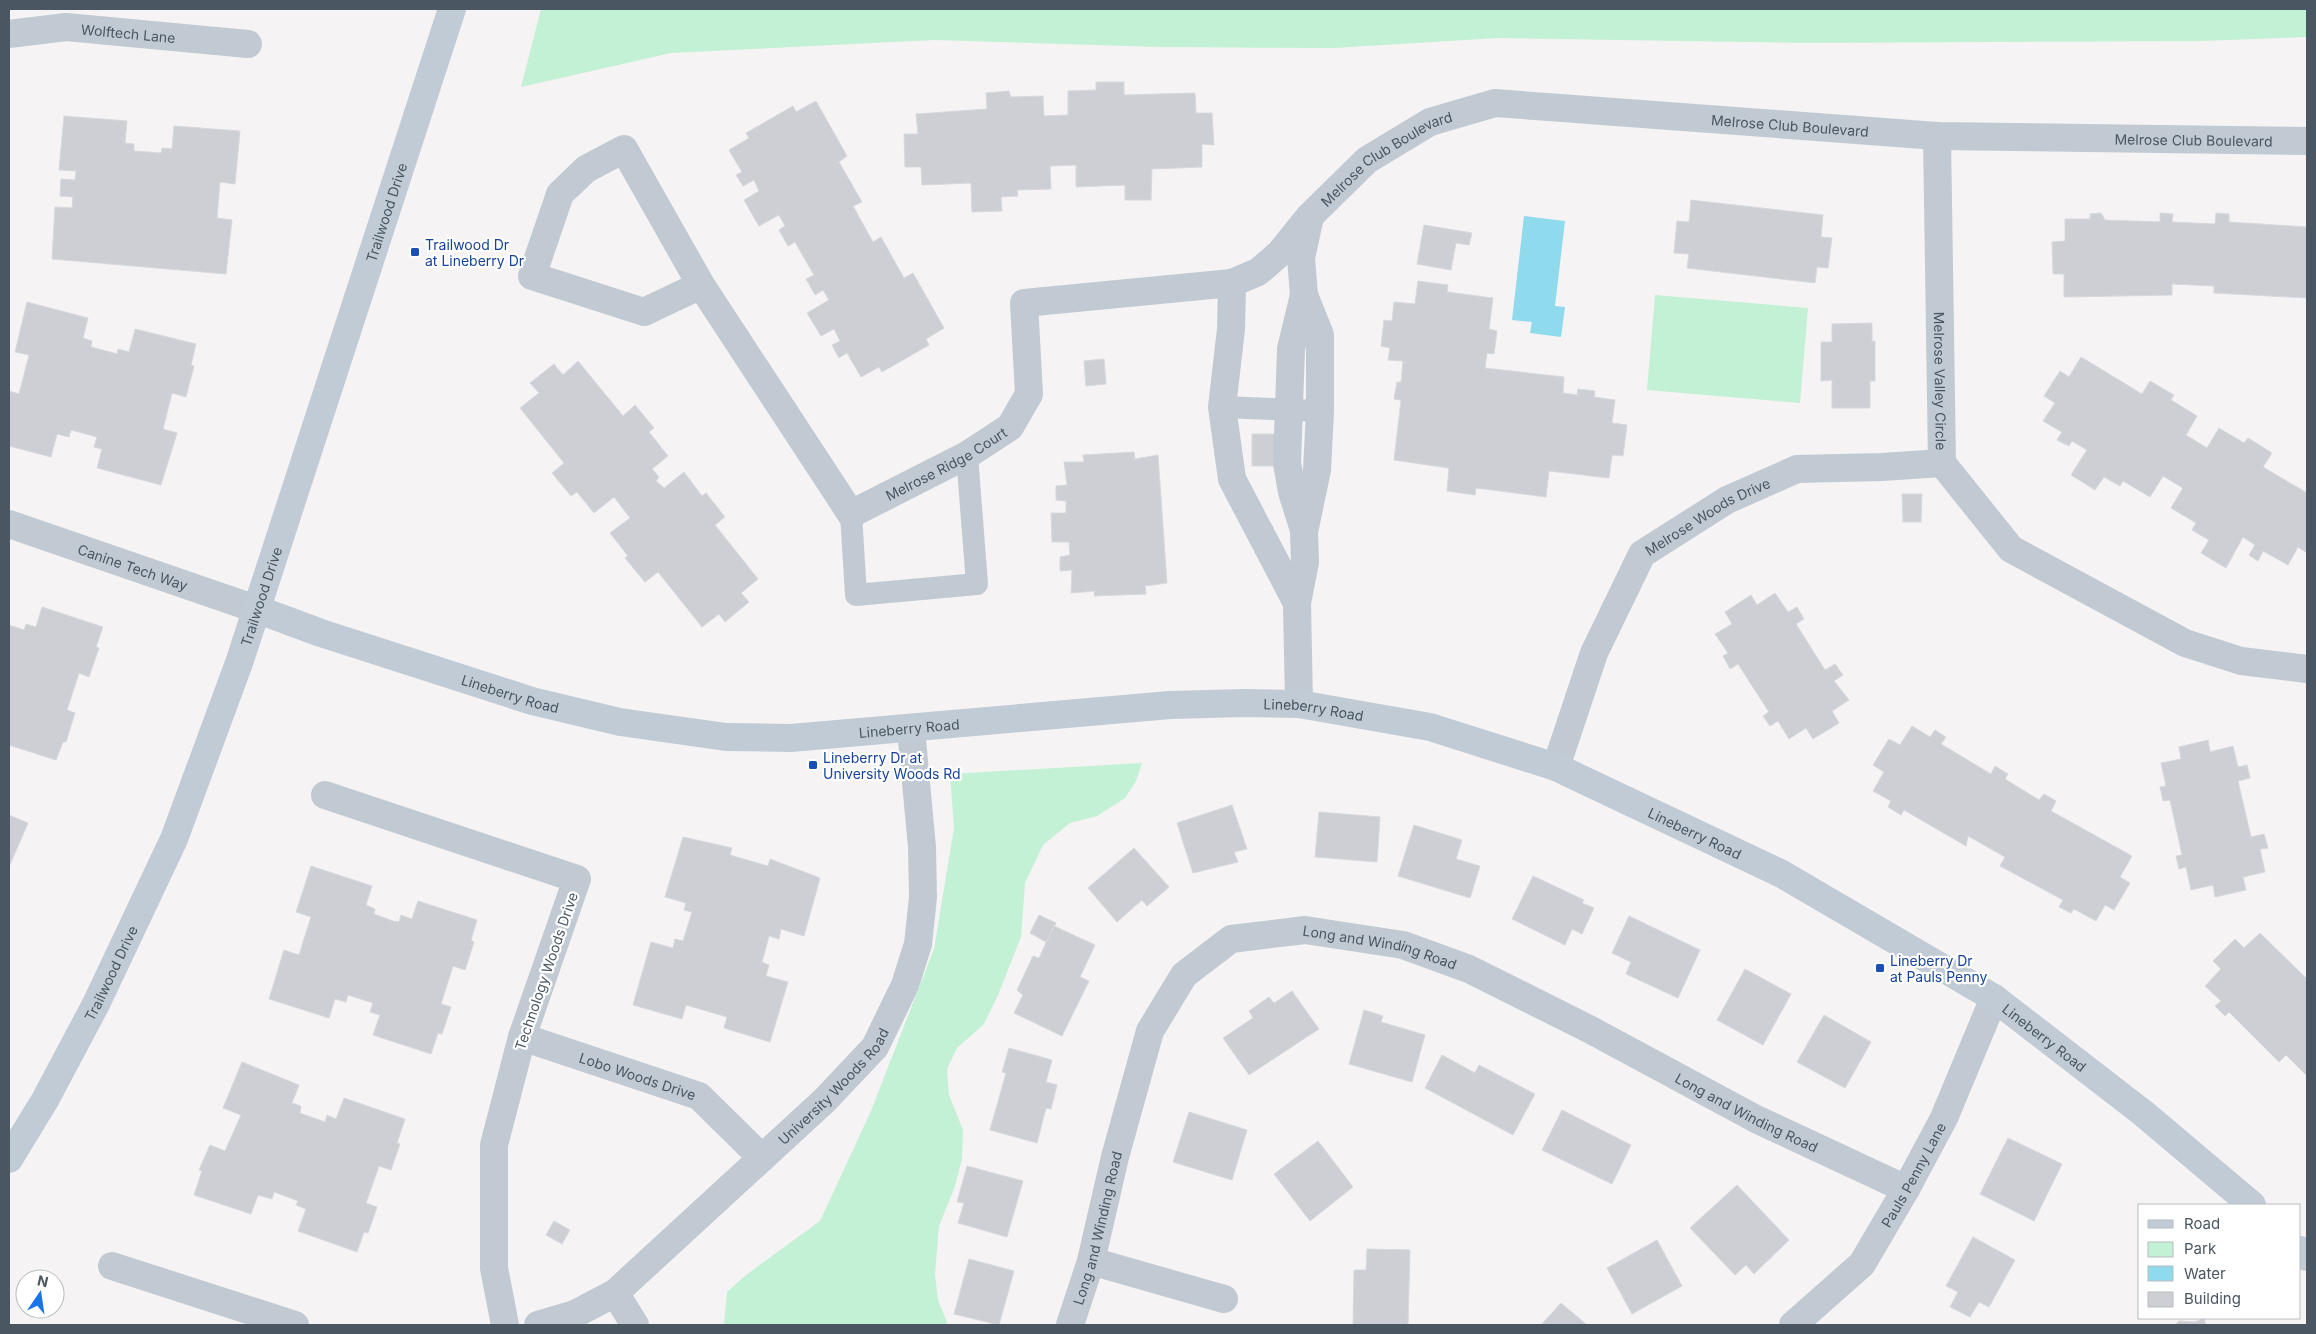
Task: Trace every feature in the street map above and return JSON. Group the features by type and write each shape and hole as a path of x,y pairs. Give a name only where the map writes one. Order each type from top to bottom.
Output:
{"street":[{"name":"Trailwood Drive","path":"9,1159 44,1100 96,1004 174,839 236,673 452,9"},
{"name":"Wolftech Lane","path":"9,34 66,28 248,44"},
{"name":"Melrose Club Boulevard","path":"1297,604 1232,479 1222,407 1230,329 1232,284 1258,272 1280,253 1310,218 1367,160 1430,122 1495,103 1938,136 2307,141"},
{"name":"Melrose Valley Circle","path":"1938,136 1942,463 2011,549 2185,643 2241,661 2307,670"},
{"path":"701,285 644,312 532,276 560,194 586,169 624,149 701,285 851,514"},
{"name":"Melrose Club Boulevard","path":"1300,704 1297,604 1305,562 1304,532 1317,470 1320,411 1320,335 1304,295 1301,258 1310,218"},
{"name":"Melrose Ridge Court","path":"851,514 967,455 1010,428 1029,394 1024,303 1232,284"},
{"name":"Melrose Club Boulevard","path":"1304,295 1291,349 1287,463 1292,492 1304,532"},
{"name":"Melrose Woods Drive","path":"1556,767 1594,653 1642,554 1727,500 1797,469 1942,463"},
{"name":"Canine Tech Way","path":"9,524 256,609"},
{"name":"Lineberry Road","path":"256,609 473,683 532,701 620,722 726,737 790,738 1170,705 1300,704 1430,727 1556,767 1782,874 1994,998 2143,1113 2251,1204"},
{"name":"University Woods Road","path":"538,1325 575,1314 615,1293 825,1100 875,1047 905,985 918,944 923,897 922,847 910,729"},
{"name":"Technology Woods Drive","path":"325,795 576,879 522,1037 494,1145 494,1268 505,1325"},
{"name":"Long and Winding Road","path":"1070,1325 1090,1262 1115,1157 1150,1031 1184,975 1231,939 1305,930 1403,945 1469,969 1589,1029 1756,1119 1906,1189"},
{"name":"Pauls Penny Lane","path":"1793,1325 1862,1264 1906,1189 1944,1118 1994,998"},
{"name":"Lobo Woods Drive","path":"522,1037 699,1096 762,1158"},
{"path":"1090,1262 1224,1299"},
{"path":"112,1266 295,1325"},
{"path":"615,1293 635,1325"}],"lane":[{"path":"1222,407 1320,411"},
{"path":"851,514 856,595 977,584 967,455"}],"green space":[{"path":"541,9 2307,9 2307,37 2202,41 1810,43 1498,38 1334,48 1157,47 935,40 671,53 521,87"},
{"path":"1655,295 1808,308 1800,403 1647,390"},
{"path":"1142,763 1136,781 1125,798 1097,816 1070,823 1043,845 1025,883 1021,937 998,995 984,1024 957,1048 947,1069 949,1095 963,1130 962,1159 955,1186 939,1226 935,1274 938,1300 948,1325 724,1325 727,1292 746,1275 820,1221 871,1111 934,949 954,828 950,774"}],"water":[{"path":"1524,216 1565,221 1555,306 1565,307 1561,337 1530,333 1532,322 1512,320"}],"building":[{"path":"1096,82 1124,82 1124,95 1195,93 1196,113 1212,113 1214,145 1202,144 1202,167 1152,169 1151,200 1125,200 1125,185 1076,187 1076,165 1050,166 1051,189 1017,190 1018,196 1001,197 1002,211 972,212 971,183 922,185 921,167 905,167 904,134 918,134 916,114 987,109 986,93 1009,91 1011,97 1043,96 1044,116 1068,115 1068,91 1096,90"},
{"path":"816,101 847,156 839,162 862,202 853,206 873,242 881,237 904,278 913,273 944,328 926,339 929,345 882,372 879,367 861,377 847,353 839,358 832,345 840,341 834,329 821,336 807,313 829,300 823,290 815,295 806,279 814,275 795,242 788,246 779,230 785,226 779,215 759,226 744,200 759,191 754,180 743,186 736,175 742,172 729,150 749,138 746,133 793,106 796,112"},
{"path":"64,116 127,121 125,143 134,144 134,151 161,153 162,148 172,149 174,126 240,131 235,184 220,182 217,218 232,220 226,274 52,259 55,207 72,208 73,197 60,196 61,179 75,180 76,171 59,170"},
{"path":"1691,200 1823,215 1821,237 1832,238 1828,268 1817,267 1815,283 1687,268 1689,254 1674,253 1677,221 1689,222"},
{"path":"2101,213 2105,220 2160,222 2160,213 2173,214 2172,222 2215,224 2216,213 2229,214 2229,222 2307,227 2307,298 2214,293 2214,286 2172,284 2172,295 2064,297 2064,274 2053,274 2052,242 2065,241 2065,219 2090,219 2090,214"},
{"path":"1424,225 1472,233 1469,245 1456,243 1451,270 1417,264"},
{"path":"1418,281 1448,285 1447,292 1493,298 1489,329 1497,331 1494,354 1487,353 1485,368 1564,377 1563,393 1577,395 1578,389 1595,391 1594,397 1615,400 1612,423 1627,425 1623,456 1612,455 1609,478 1549,471 1546,497 1476,488 1475,495 1447,491 1449,468 1394,460 1401,400 1394,399 1397,382 1401,382 1403,361 1388,360 1390,348 1381,346 1384,320 1392,321 1394,302 1415,304"},
{"path":"27,302 88,318 83,338 92,341 91,347 117,354 118,349 129,352 135,329 196,344 191,365 194,366 186,397 172,393 163,429 177,433 161,485 97,468 102,449 94,447 97,437 71,430 69,437 57,434 51,457 9,446 9,391 19,394 29,355 15,352"},
{"path":"1872,323 1872,341 1875,341 1875,381 1870,381 1870,408 1832,408 1832,380 1821,381 1821,342 1832,342 1832,324"},
{"path":"2081,357 2142,394 2150,381 2174,395 2171,400 2197,416 2186,435 2207,448 2219,428 2244,443 2248,438 2272,453 2263,467 2307,493 2307,553 2298,547 2288,565 2263,551 2258,561 2249,555 2255,545 2243,537 2226,568 2201,553 2209,540 2192,530 2196,523 2171,508 2183,488 2163,476 2150,497 2123,481 2120,486 2104,477 2095,490 2071,475 2087,450 2072,441 2069,446 2057,440 2062,432 2043,421 2055,403 2044,396 2060,371 2069,377"},
{"path":"1104,359 1106,384 1086,386 1084,361"},
{"path":"578,361 623,416 635,405 654,428 649,432 668,456 652,469 659,477 656,481 664,488 684,472 702,496 706,493 725,517 715,525 758,579 741,593 749,602 725,622 719,614 702,627 658,572 645,582 625,558 628,556 610,533 630,518 614,497 594,513 577,492 571,496 552,473 564,463 520,408 539,393 530,383 554,364 563,375"},
{"path":"1252,434 1278,434 1277,466 1252,466"},
{"path":"1134,452 1135,459 1158,455 1167,583 1145,586 1146,594 1094,596 1095,591 1071,593 1072,570 1060,571 1060,557 1070,555 1069,542 1052,542 1051,513 1066,513 1066,501 1056,500 1056,486 1067,485 1064,462 1084,462 1083,455"},
{"path":"1902,494 1922,494 1921,522 1903,522"},
{"path":"1775,593 1788,612 1797,607 1804,619 1796,624 1825,670 1835,664 1843,675 1834,681 1849,700 1832,711 1839,723 1813,739 1806,728 1789,739 1778,721 1770,726 1763,716 1769,712 1738,664 1730,669 1723,656 1728,653 1715,634 1732,624 1725,612 1751,595 1757,605"},
{"path":"42,607 103,627 96,647 99,648 89,677 79,673 67,710 75,713 66,742 63,742 56,760 9,745 9,625 24,630 26,624 36,627"},
{"path":"1912,726 1930,737 1935,730 1946,737 1941,744 1991,774 1995,766 2008,774 2005,779 2039,800 2044,794 2056,801 2051,811 2132,856 2120,877 2130,883 2114,910 2105,905 2096,921 2074,909 2071,913 2059,907 2063,900 2000,866 2005,857 1968,836 1966,846 1904,810 1901,815 1888,807 1891,801 1873,791 1884,772 1873,765 1889,739 1900,745"},
{"path":"2208,740 2210,752 2233,746 2238,767 2247,765 2250,778 2238,781 2251,837 2264,834 2268,848 2260,849 2265,872 2243,877 2246,890 2215,897 2213,885 2191,890 2186,867 2179,869 2176,856 2182,855 2170,800 2163,801 2160,787 2166,786 2161,763 2181,759 2179,747"},
{"path":"1232,805 1247,849 1234,852 1238,862 1193,873 1177,823"},
{"path":"1319,812 1380,817 1377,862 1315,857"},
{"path":"9,815 28,823 9,867"},
{"path":"1414,825 1462,840 1456,859 1480,866 1470,898 1398,876"},
{"path":"683,837 732,848 730,855 768,866 770,859 820,878 804,936 781,929 779,939 769,936 762,962 769,965 766,976 788,982 770,1042 724,1028 727,1017 686,1005 682,1019 633,1005 651,942 673,948 675,939 683,941 692,912 684,910 686,903 665,897"},
{"path":"1134,848 1169,887 1147,906 1142,900 1117,922 1088,888"},
{"path":"311,866 372,886 366,905 375,909 374,914 393,921 399,922 401,915 412,919 418,901 477,920 471,940 474,942 465,970 453,966 441,1004 451,1007 442,1034 438,1033 431,1054 373,1035 380,1015 370,1012 373,1003 348,995 346,1002 335,999 329,1018 269,999 284,950 299,955 311,917 296,912"},
{"path":"1533,876 1584,900 1582,903 1594,908 1582,934 1572,929 1565,945 1512,919"},
{"path":"1039,915 1056,923 1046,942 1030,933"},
{"path":"1629,916 1700,950 1678,998 1626,974 1631,962 1612,953"},
{"path":"1054,926 1095,945 1080,977 1089,981 1062,1036 1014,1013 1023,995 1017,990 1033,956 1039,958"},
{"path":"2260,933 2307,979 2307,1076 2286,1055 2279,1062 2229,1012 2225,1016 2215,1006 2221,1001 2205,986 2221,969 2213,961 2235,939 2244,948"},
{"path":"1745,969 1791,994 1763,1045 1717,1020"},
{"path":"1292,991 1319,1029 1249,1075 1223,1038 1253,1018 1249,1011 1269,997 1274,1003"},
{"path":"1364,1010 1383,1016 1381,1022 1425,1035 1412,1082 1349,1064"},
{"path":"1824,1015 1871,1042 1845,1088 1797,1062"},
{"path":"1009,1048 1052,1060 1046,1082 1057,1085 1051,1109 1046,1108 1037,1143 990,1130 1006,1073 1002,1072"},
{"path":"1442,1055 1475,1073 1479,1065 1535,1094 1513,1135 1425,1088"},
{"path":"242,1062 299,1085 292,1103 301,1106 300,1113 325,1122 327,1115 336,1119 344,1098 405,1119 397,1143 400,1144 391,1170 379,1166 366,1203 377,1207 368,1233 364,1232 357,1252 298,1231 306,1209 296,1205 298,1201 274,1192 272,1199 258,1195 251,1214 194,1195 202,1171 199,1170 210,1145 225,1151 241,1115 223,1108"},
{"path":"1562,1110 1631,1145 1612,1184 1542,1150"},
{"path":"1189,1112 1247,1130 1232,1180 1173,1162"},
{"path":"2008,1138 2062,1164 2034,1221 1980,1194"},
{"path":"1318,1141 1353,1187 1310,1221 1274,1174"},
{"path":"967,1166 1023,1181 1007,1237 958,1223 964,1203 957,1202"},
{"path":"1737,1185 1789,1240 1754,1274 1746,1265 1735,1275 1690,1228"},
{"path":"554,1221 570,1230 562,1244 546,1235"},
{"path":"1973,1237 2015,1260 1989,1307 1979,1302 1970,1317 1950,1307 1958,1292 1946,1286"},
{"path":"1657,1240 1682,1286 1632,1314 1607,1268"},
{"path":"1367,1249 1410,1250 1408,1325 1353,1325 1354,1270 1366,1270"},
{"path":"969,1259 1014,1271 999,1325 954,1314"},
{"path":"1561,1303 1587,1325 1541,1325"},
{"path":"2204,1319 2206,1325 2175,1325 2179,1321 2195,1322"}],"place":[{"name":"Trailwood Dr at Lineberry Dr","path":"415,252"},
{"name":"Lineberry Dr at University Woods Rd","path":"813,765"},
{"name":"Lineberry Dr at Pauls Penny","path":"1880,968"}]}
